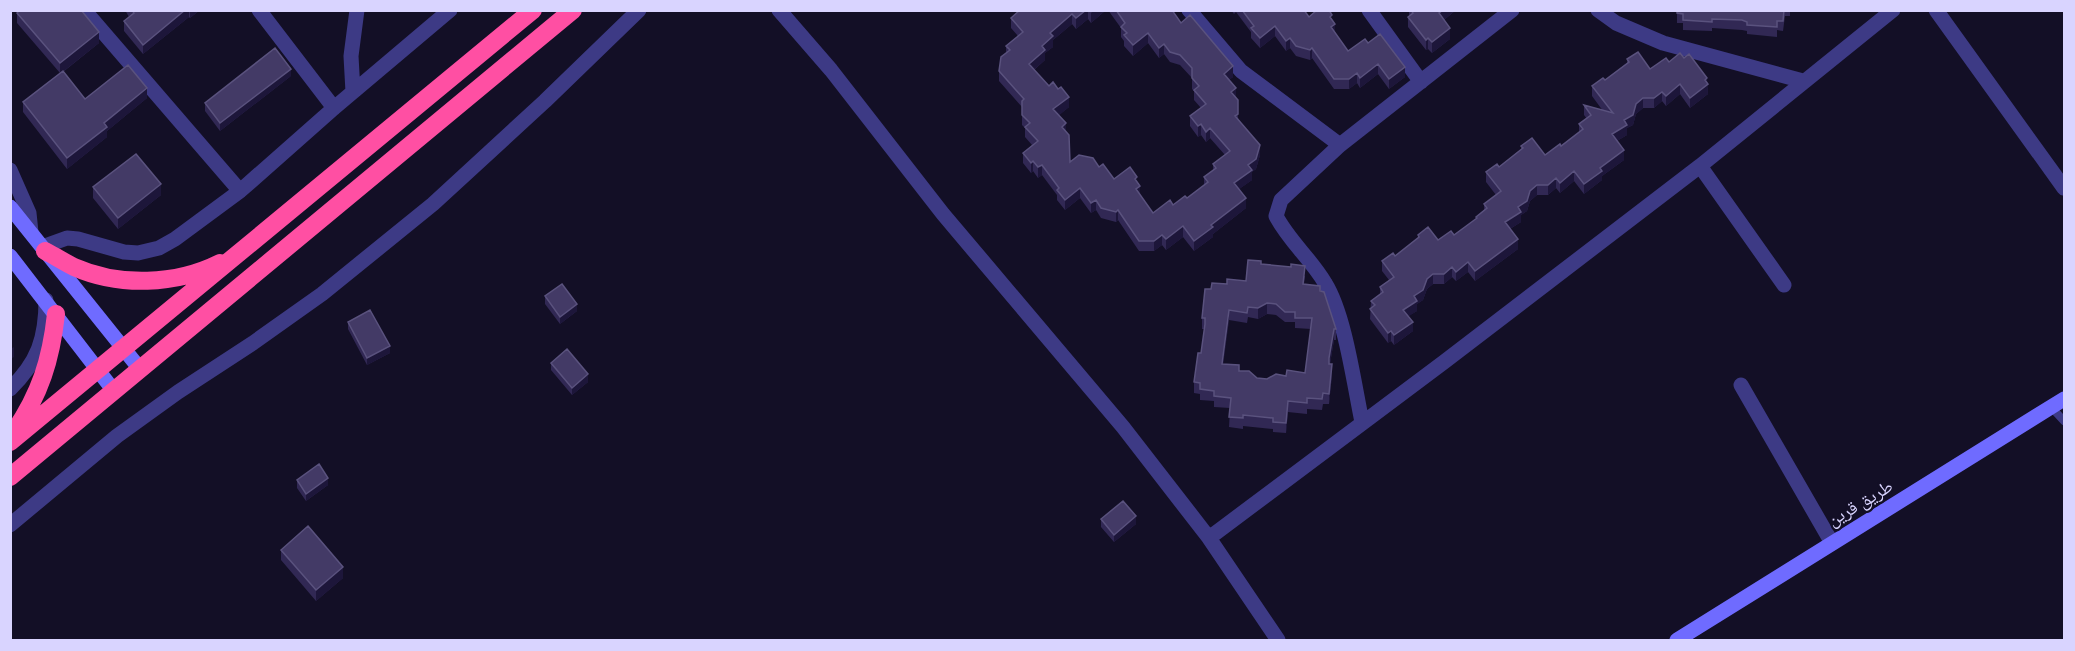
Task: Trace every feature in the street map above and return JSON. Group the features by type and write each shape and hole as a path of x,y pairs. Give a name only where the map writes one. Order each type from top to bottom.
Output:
{"highway":[{"path":"10,442 533,10"},
{"path":"10,477 573,10"},
{"path":"43,249 75,267 107,277 141,281 175,278 207,270 237,255"},
{"path":"10,436 34,399 48,367 54,340 51,307"}],"main road":[{"path":"10,207 141,369"},
{"path":"10,256 114,390"},
{"name":"طريق قرين","path":"1677,640 2058,404"}],"street":[{"path":"84,10 135,72 240,191"},
{"path":"259,10 334,108"},
{"path":"353,92 351,57 357,10"},
{"path":"43,249 67,238 86,240 124,252 138,253 159,248 175,239 240,191 450,10"},
{"path":"10,525 117,436 322,294 433,204 545,101 639,10"},
{"path":"780,10 831,70 943,214 1123,427 1209,538 1278,640"},
{"path":"1190,10 1240,71 1340,145"},
{"path":"1369,10 1421,82"},
{"path":"1362,423 1336,309 1326,285 1285,232 1276,216 1281,200 1340,145 1512,10"},
{"path":"1598,10 1616,17 1663,43 1803,81"},
{"path":"1209,538 1700,166 1893,10"},
{"path":"1936,10 2064,188"},
{"path":"1700,166 1784,285"},
{"path":"10,170 29,213 31,232"},
{"path":"10,389 36,358 51,307"},
{"path":"1741,385 1832,543"}],"lane":[{"path":"2058,404 2064,421"}],"building":[{"path":"20,10 81,10 99,32 60,63 17,13"},
{"path":"132,10 185,10 143,45 124,21 134,13"},
{"path":"1020,10 1086,10 1076,18 1072,14 1050,33 1053,36 1042,46 1045,50 1029,64 1049,86 1053,82 1058,89 1061,87 1069,97 1053,109 1066,123 1062,127 1069,135 1070,162 1079,155 1093,158 1099,167 1103,164 1114,179 1130,167 1140,186 1136,189 1153,213 1170,200 1173,205 1185,196 1187,198 1208,182 1204,177 1216,168 1213,164 1230,151 1210,128 1206,132 1201,124 1198,126 1190,116 1206,104 1194,90 1199,86 1192,78 1192,68 1180,55 1170,52 1164,44 1159,48 1148,33 1133,45 1124,35 1127,33 1121,27 1125,23 1116,10 1172,10 1181,23 1190,15 1233,66 1224,74 1236,88 1231,92 1238,100 1238,114 1235,116 1260,145 1256,159 1248,165 1252,170 1234,183 1246,198 1194,241 1183,226 1166,239 1162,235 1154,241 1139,241 1118,210 1116,212 1101,208 1096,200 1091,203 1080,188 1065,200 1042,165 1038,167 1033,161 1031,163 1023,153 1038,141 1025,127 1030,123 1022,115 1024,99 999,71 1001,57 1010,50 1006,46 1023,32 1011,18"},
{"path":"1242,10 1304,10 1309,17 1317,10 1329,10 1332,15 1330,17 1335,24 1331,27 1348,51 1365,39 1368,43 1380,34 1405,67 1389,79 1378,64 1360,78 1357,73 1349,79 1334,79 1312,48 1310,50 1296,46 1290,38 1286,41 1275,26 1260,38 1251,28 1254,26"},
{"path":"1411,10 1443,10 1439,13 1450,28 1432,42 1428,38 1426,40 1408,17 1413,13"},
{"path":"1677,10 1784,10 1783,21 1777,21 1777,27 1747,25 1747,22 1742,20 1712,19 1712,22 1683,20 1683,14 1677,13"},
{"path":"275,48 291,69 220,123 205,103"},
{"path":"1638,52 1650,69 1666,58 1669,62 1680,53 1684,58 1689,54 1707,78 1705,80 1708,84 1690,98 1680,84 1666,96 1662,92 1654,98 1643,98 1636,104 1633,115 1624,120 1627,125 1612,134 1624,150 1600,168 1602,171 1584,184 1574,171 1560,183 1556,178 1548,185 1537,185 1530,191 1527,201 1518,207 1521,212 1505,222 1518,239 1475,271 1468,262 1456,272 1452,267 1444,274 1433,274 1427,279 1423,290 1414,296 1417,301 1403,310 1413,322 1394,335 1391,331 1388,333 1370,309 1375,305 1371,301 1383,292 1380,287 1394,277 1382,261 1393,253 1395,256 1428,227 1438,240 1451,231 1454,235 1477,218 1487,208 1484,204 1501,191 1486,172 1497,164 1499,167 1532,138 1545,155 1583,129 1579,124 1591,115 1584,105 1613,113 1592,86 1603,78 1605,80 1629,62 1627,59"},
{"path":"128,65 147,88 104,123 107,127 67,158 23,102 63,71 85,99"},
{"path":"136,154 161,184 118,218 93,187"},
{"path":"1248,260 1261,261 1261,264 1305,266 1303,284 1320,286 1336,329 1334,329 1329,358 1329,364 1332,364 1329,394 1323,393 1322,399 1307,398 1307,403 1288,401 1286,423 1273,422 1273,418 1243,415 1243,418 1229,417 1231,398 1214,396 1214,391 1200,389 1200,383 1194,382 1205,324 1205,318 1202,318 1205,289 1211,289 1212,283 1227,284 1227,279 1246,281","holes":["1267,303 1276,304 1285,312 1295,312 1295,318 1312,318 1305,373 1287,370 1286,376 1276,374 1267,379 1257,378 1249,371 1239,371 1239,365 1222,364 1229,310 1247,313 1248,307 1258,308"]},
{"path":"562,284 577,304 560,317 545,296"},
{"path":"370,310 390,346 367,358 348,322"},
{"path":"567,349 588,374 572,388 551,363"},
{"path":"319,464 328,478 306,494 297,480"},
{"path":"1123,501 1136,516 1114,535 1101,519"},
{"path":"308,526 343,567 316,590 281,550"}]}
